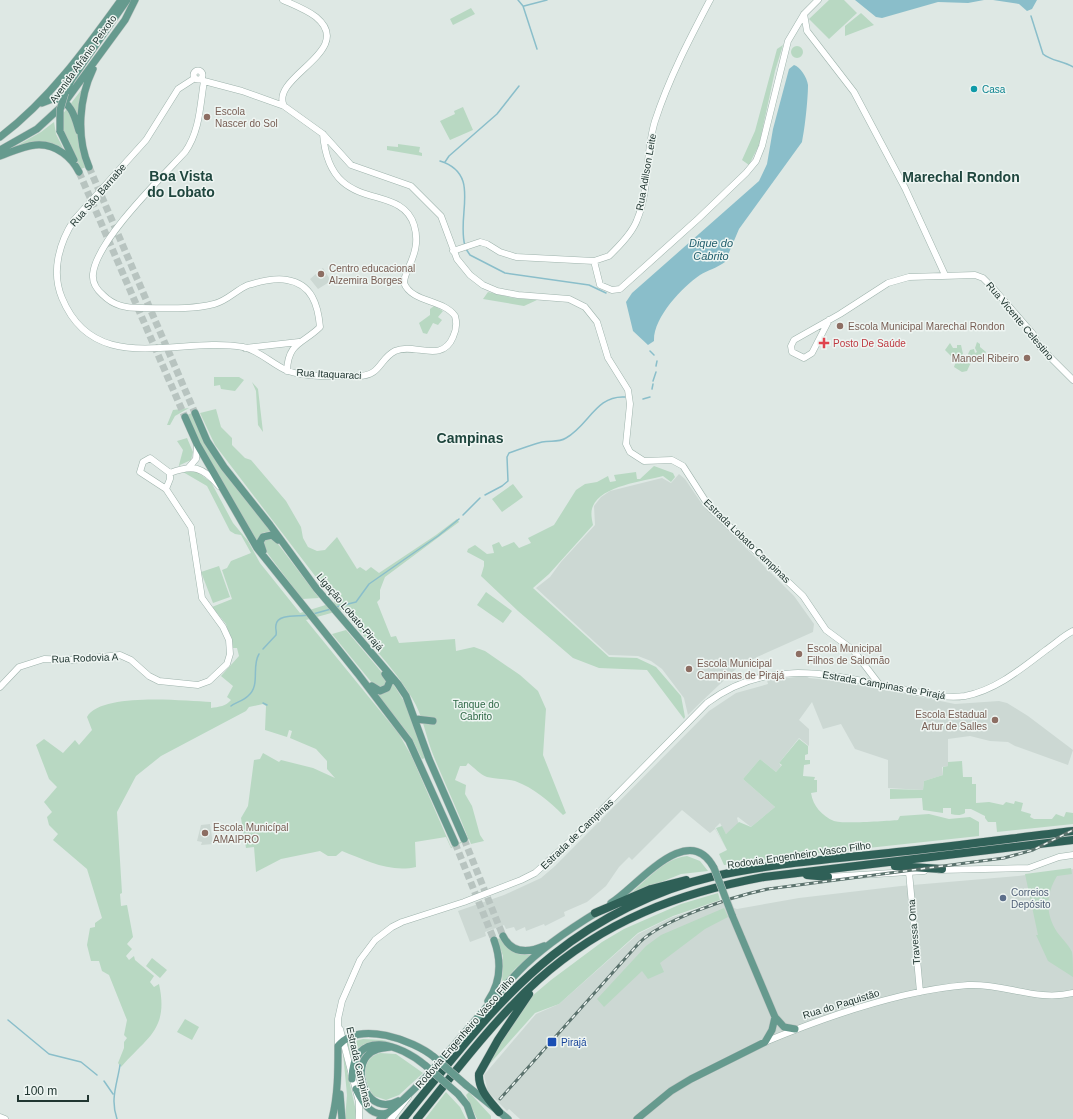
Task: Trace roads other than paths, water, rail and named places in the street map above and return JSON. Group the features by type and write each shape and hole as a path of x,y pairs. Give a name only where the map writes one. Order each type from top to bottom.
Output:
{"highway":[{"name":"Rodovia Engenheiro Vasco Filho","path":"403,1119 493,1012 533,972 554,954 584,933 626,909 678,887 709,878 797,863 1073,831"},
{"name":"Rodovia Engenheiro Vasco Filho","path":"417,1119 500,1019 538,981 588,943 630,918 655,907 713,887 788,874 1073,840"},
{"path":"847,867 906,866 942,870"},
{"path":"788,874 828,877"},
{"path":"595,913 650,889 686,880 709,878"},
{"path":"499,1112 481,1089 478,1080 479,1074 498,1040 538,981"}],"main road":[{"name":"Avenida Afrânio Peixoto","path":"0,137 38,105 71,68 121,0"},
{"path":"0,156 30,145 42,144 59,150 78,168 60,131 60,110 65,93 75,76 127,0"},
{"name":"Avenida Afrânio Peixoto","path":"0,150 37,128 65,103 129,13 135,0"},
{"path":"81,139 86,86 99,56"},
{"path":"38,105 52,99 59,99 65,103 75,117 89,167"},
{"name":"Ligação Lobato-Pirajá","path":"195,413 207,441 218,459 316,588 406,696 416,719 429,759 464,839"},
{"path":"185,416 197,444 223,491 257,548 279,574"},
{"path":"288,550 272,535 265,535 261,539 262,548 279,574 404,734 420,764 442,817 455,843"},
{"path":"358,674 377,691 383,691 389,686 389,679 369,651"},
{"path":"416,719 433,721"},
{"path":"503,936 507,943 513,948 528,952 545,946 621,897 664,859 676,852 685,850 697,852 705,857 714,868 774,1017 784,1027 795,1029"},
{"path":"380,1119 392,1110 411,1091 520,970 561,936"},
{"path":"468,1027 490,998 498,980 500,964 494,940"},
{"path":"765,1042 772,1030 774,1017"},
{"path":"340,1043 352,1036 374,1034 394,1037 415,1045 434,1057 508,1119"},
{"name":"Rua do Paquistão","path":"637,1119 671,1091 691,1079 765,1042"},
{"name":"Estrada Campinas","path":"332,1119 336,1102 340,1043"},
{"path":"352,1079 353,1064 361,1052 373,1045 382,1044 407,1052 426,1066 458,1094 467,1106 472,1119"},
{"path":"391,1047 372,1052 364,1060 361,1071 368,1094 374,1102 385,1105 392,1104 411,1091"},
{"path":"339,1068 342,1119"},
{"path":"356,1090 371,1111 383,1114 392,1110"}],"street":[{"path":"283,0 316,18 324,28 326,38 322,50 285,88 282,101 284,106"},
{"name":"Rua Adilson Leite","path":"453,251 480,242 500,252 516,257 594,261 609,256 637,219 643,194 654,123 669,80 680,55 710,0"},
{"path":"594,261 600,285 612,290 620,289 699,218 751,168 758,157 762,146 786,48 794,29 804,14 818,0"},
{"path":"804,14 807,32"},
{"path":"794,29 803,29 807,32 838,70 858,99 905,188 945,275"},
{"path":"200,79 196,133 185,152 118,226 106,242 94,268 93,279 98,290 109,301 119,306 129,308 181,308 212,305 228,298 248,286 278,279 300,284 308,290 314,298 320,327 299,342 290,355 287,371"},
{"name":"Estrada Lobato Campinas","path":"200,79 242,91 284,106 323,134 354,167 407,184 415,190 442,219 453,251 465,270 476,281 489,288 518,295 569,299 580,303 588,310 598,326 608,358 623,381 629,394 626,444 630,452 644,461 672,460 681,464 710,508 803,596 826,630 855,652 879,684"},
{"name":"Rua São Barnabe","path":"200,79 178,89 146,140 74,220 66,233 59,252 57,272 58,286 69,312 78,326 87,334 106,344 137,349 186,346 244,348 287,371"},
{"name":"Rua Itaquaraci","path":"287,371 306,374 368,376 375,372 392,353 399,350 440,351 450,344 455,333 455,316 444,307 415,295 405,285 404,279 414,256 417,242 415,226 408,213 395,203 355,192 345,184 332,170 327,158 323,134"},
{"name":"Rua Vicente Celestino","path":"828,320 812,353 804,358 792,352 791,346 794,340 888,283 909,277 972,274 983,278 1033,334 1039,346 1073,380"},
{"path":"244,348 299,342"},
{"path":"190,467 198,455 197,444"},
{"name":"Rua Rodovia A","path":"0,687 19,667 44,659 73,660 120,655 131,660 149,676 159,682 198,685 209,681 225,666 230,654 229,640 223,627 202,598 191,527 166,489 140,472 143,462 150,458 170,473"},
{"path":"166,489 170,479 170,473 190,467 207,473 223,491"},
{"path":"1070,633 1073,627"},
{"name":"Estrada Campinas de Pirajá","path":"707,703 734,686 756,678 801,672 825,673 916,692 954,697 982,692 1012,676 1070,633"},
{"name":"Estrada de Campinas","path":"360,960 375,940 392,927 521,880 544,866 583,830 707,703"},
{"path":"828,877 942,870 1021,869 1029,868 1066,855 1073,855"},
{"name":"Travessa Oma","path":"909,872 920,992"},
{"name":"Estrada Campinas","path":"359,1119 359,1102 340,1043 338,1019 342,1001 360,960"},
{"name":"Rua do Paquistão","path":"765,1042 815,1022 920,992 968,985 986,985 1043,996 1073,993"},
{"name":"Estrada Campinas","path":"338,1019 340,1043"},
{"path":"340,1029 347,1035 352,1036"},
{"path":"391,1119 402,1107 411,1091"},
{"path":"0,1116 5,1119"}],"water":[{"path":"855,0 984,0 968,3 938,2 882,18 876,17"},
{"path":"993,0 1037,0 1032,9 1027,11 1019,4"},
{"name":"Dique do Cabrito","path":"794,65 803,73 808,85 802,142 739,229 725,262 700,275 677,295 663,313 658,323 654,341 648,345 633,331 626,302 632,293 759,181 767,164 773,129 789,69"}],"waterway":[{"path":"518,0 523,6 537,49"},
{"path":"524,6 547,0"},
{"path":"1031,16 1043,54 1073,67"},
{"path":"445,162 449,156 497,114 519,86"},
{"path":"440,161 453,167 460,175 464,185 465,197 463,234 465,246"},
{"path":"466,249 470,255 505,273 589,285 606,293"},
{"path":"650,351 654,355"},
{"path":"656,366 657,361"},
{"path":"653,381 656,372"},
{"path":"652,389 653,384"},
{"path":"485,495 508,481 507,457 509,453 542,442 563,440 581,426 593,412 607,401 625,397"},
{"path":"643,399 650,397"},
{"path":"463,515 480,498"},
{"path":"336,607 356,602 369,584 438,536 459,519"},
{"path":"313,614 331,609"},
{"path":"263,649 276,635 277,621 289,616 308,615"},
{"path":"231,706 246,698 252,692 259,654"},
{"path":"263,703 267,705"},
{"path":"8,1020 49,1054 81,1062 97,1075"},
{"path":"117,1119 114,1098 120,1065"},
{"path":"104,1081 113,1094"}],"tunnel":[{"path":"89,167 195,413"},
{"path":"79,172 185,417"},
{"path":"464,839 503,936"},
{"path":"455,843 494,940"}],"railway":[{"path":"500,1099 639,943 664,925 681,917 737,897 768,889 1004,858 1033,850 1073,830"}],"place":[{"name":"Casa","path":"974,89"},
{"name":"Escola Nascer do Sol","path":"207,117"},
{"name":"Centro educacional Alzemira Borges","path":"321,274"},
{"name":"Escola Municipal Marechal Rondon","path":"840,326"},
{"name":"Posto De Saúde","path":"824,343"},
{"name":"Manoel Ribeiro","path":"1027,358"},
{"name":"Escola Municipal Filhos de Salomão","path":"799,654"},
{"name":"Escola Municipal Campinas de Pirajá","path":"689,669"},
{"name":"Escola Estadual Artur de Salles","path":"995,720"},
{"name":"Escola Municípal AMAIPRO","path":"205,833"},
{"name":"Correios Depósito","path":"1003,898"},
{"name":"Pirajá","path":"552,1042"}],"district":[{"name":"Marechal Rondon","path":"961,177"},
{"name":"Boa Vista do Lobato","path":"181,184"},
{"name":"Campinas","path":"470,438"}],"park label":[{"name":"Tanque do Cabrito","path":"476,710"}]}
